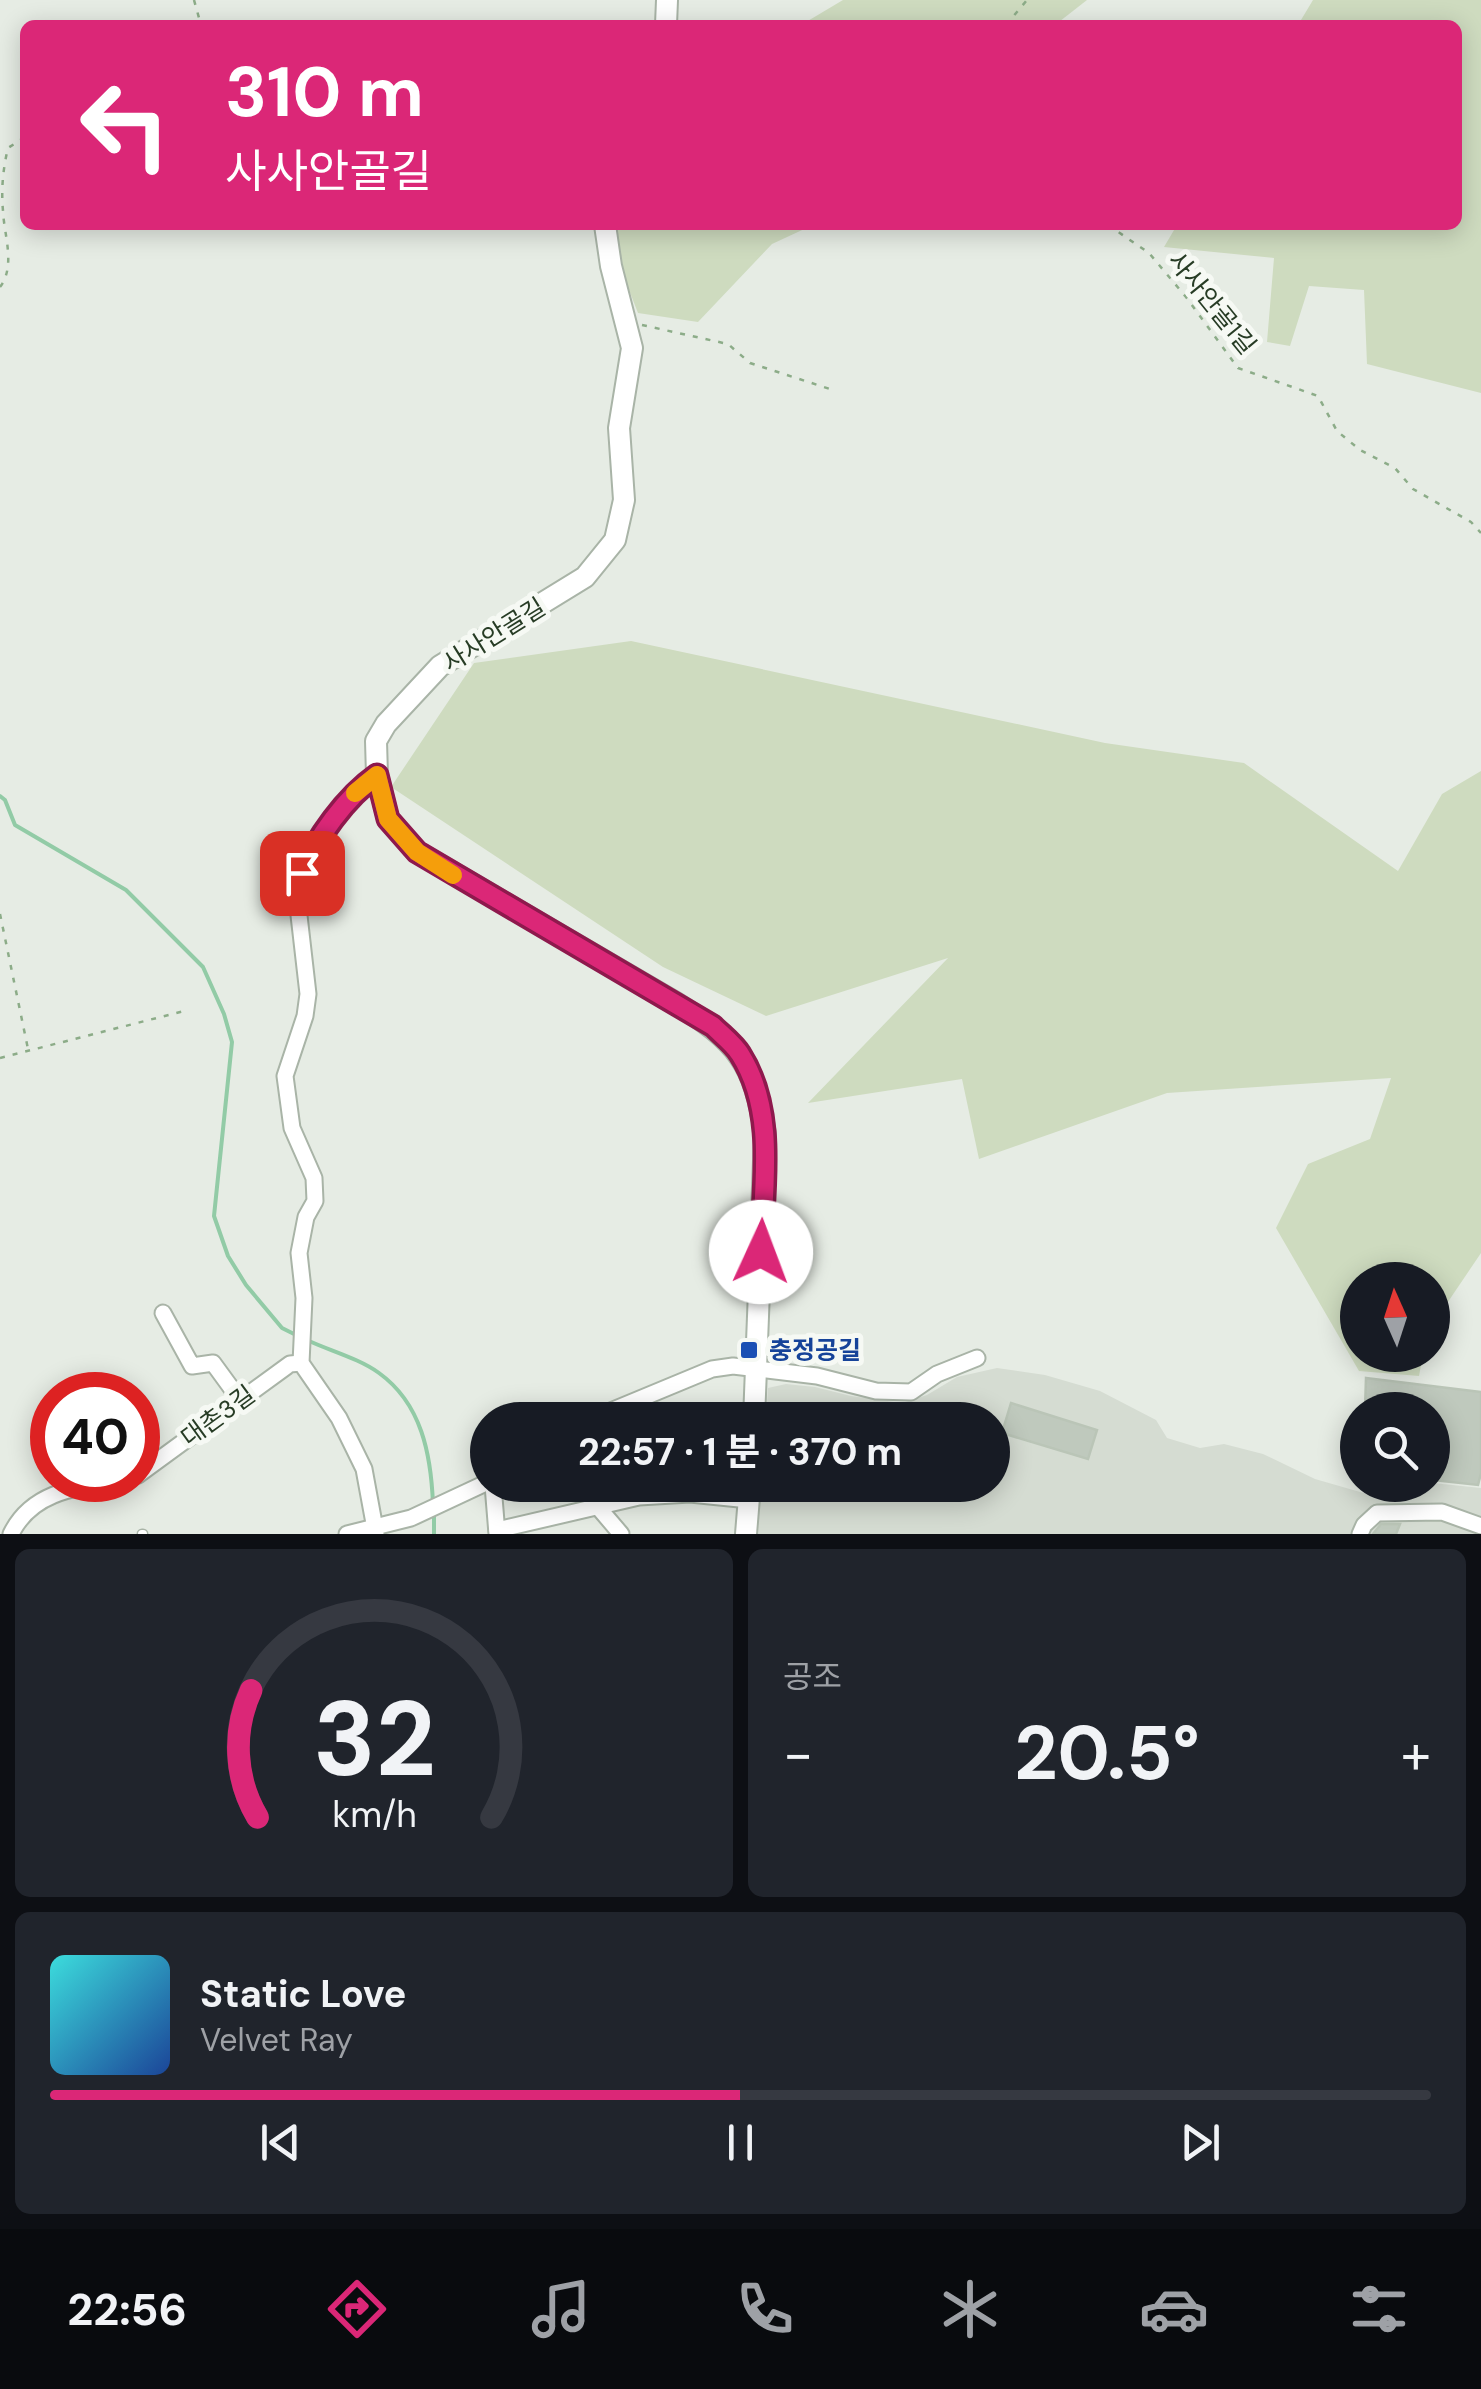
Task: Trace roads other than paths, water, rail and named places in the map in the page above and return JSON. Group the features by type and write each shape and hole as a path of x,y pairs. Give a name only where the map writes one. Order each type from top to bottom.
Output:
{"street":[{"name":"사사안골길","path":"377,775 376,741 386,724 440,666 585,577 615,540 624,500 619,428 632,348 605,230"},
{"path":"376,1531 364,1470 339,1418 301,1357 304,1298 299,1253 306,1218 315,1201 314,1178 292,1128 285,1076 305,1016 308,994 297,898 310,853 360,787 377,775 388,819 417,852 676,1003 713,1026 739,1052 759,1093 764,1135 755,1402"},
{"path":"162,1313 192,1366 213,1363 240,1400"},
{"name":"대촌3길","path":"160,1459 301,1357"},
{"path":"632,1402 712,1368 733,1366 817,1376 876,1391 910,1392 937,1374 977,1358"},
{"path":"347,1534 376,1531 470,1492"},
{"path":"11,1534 37,1502"},
{"path":"489,1502 497,1532 618,1502"},
{"path":"746,1534 748,1502"},
{"path":"598,1507 622,1534"},
{"path":"1360,1534 1377,1513 1442,1512 1481,1526"}],"waterway":[{"path":"0,796 15,825 126,890 203,967 232,1042 214,1216 228,1256 246,1285 282,1328 296,1335"},
{"path":"309,1341 371,1368 405,1400 426,1449 433,1504"},
{"path":"434,1514 434,1534"}],"place":[{"name":"충정공길","path":"749,1350"}]}
